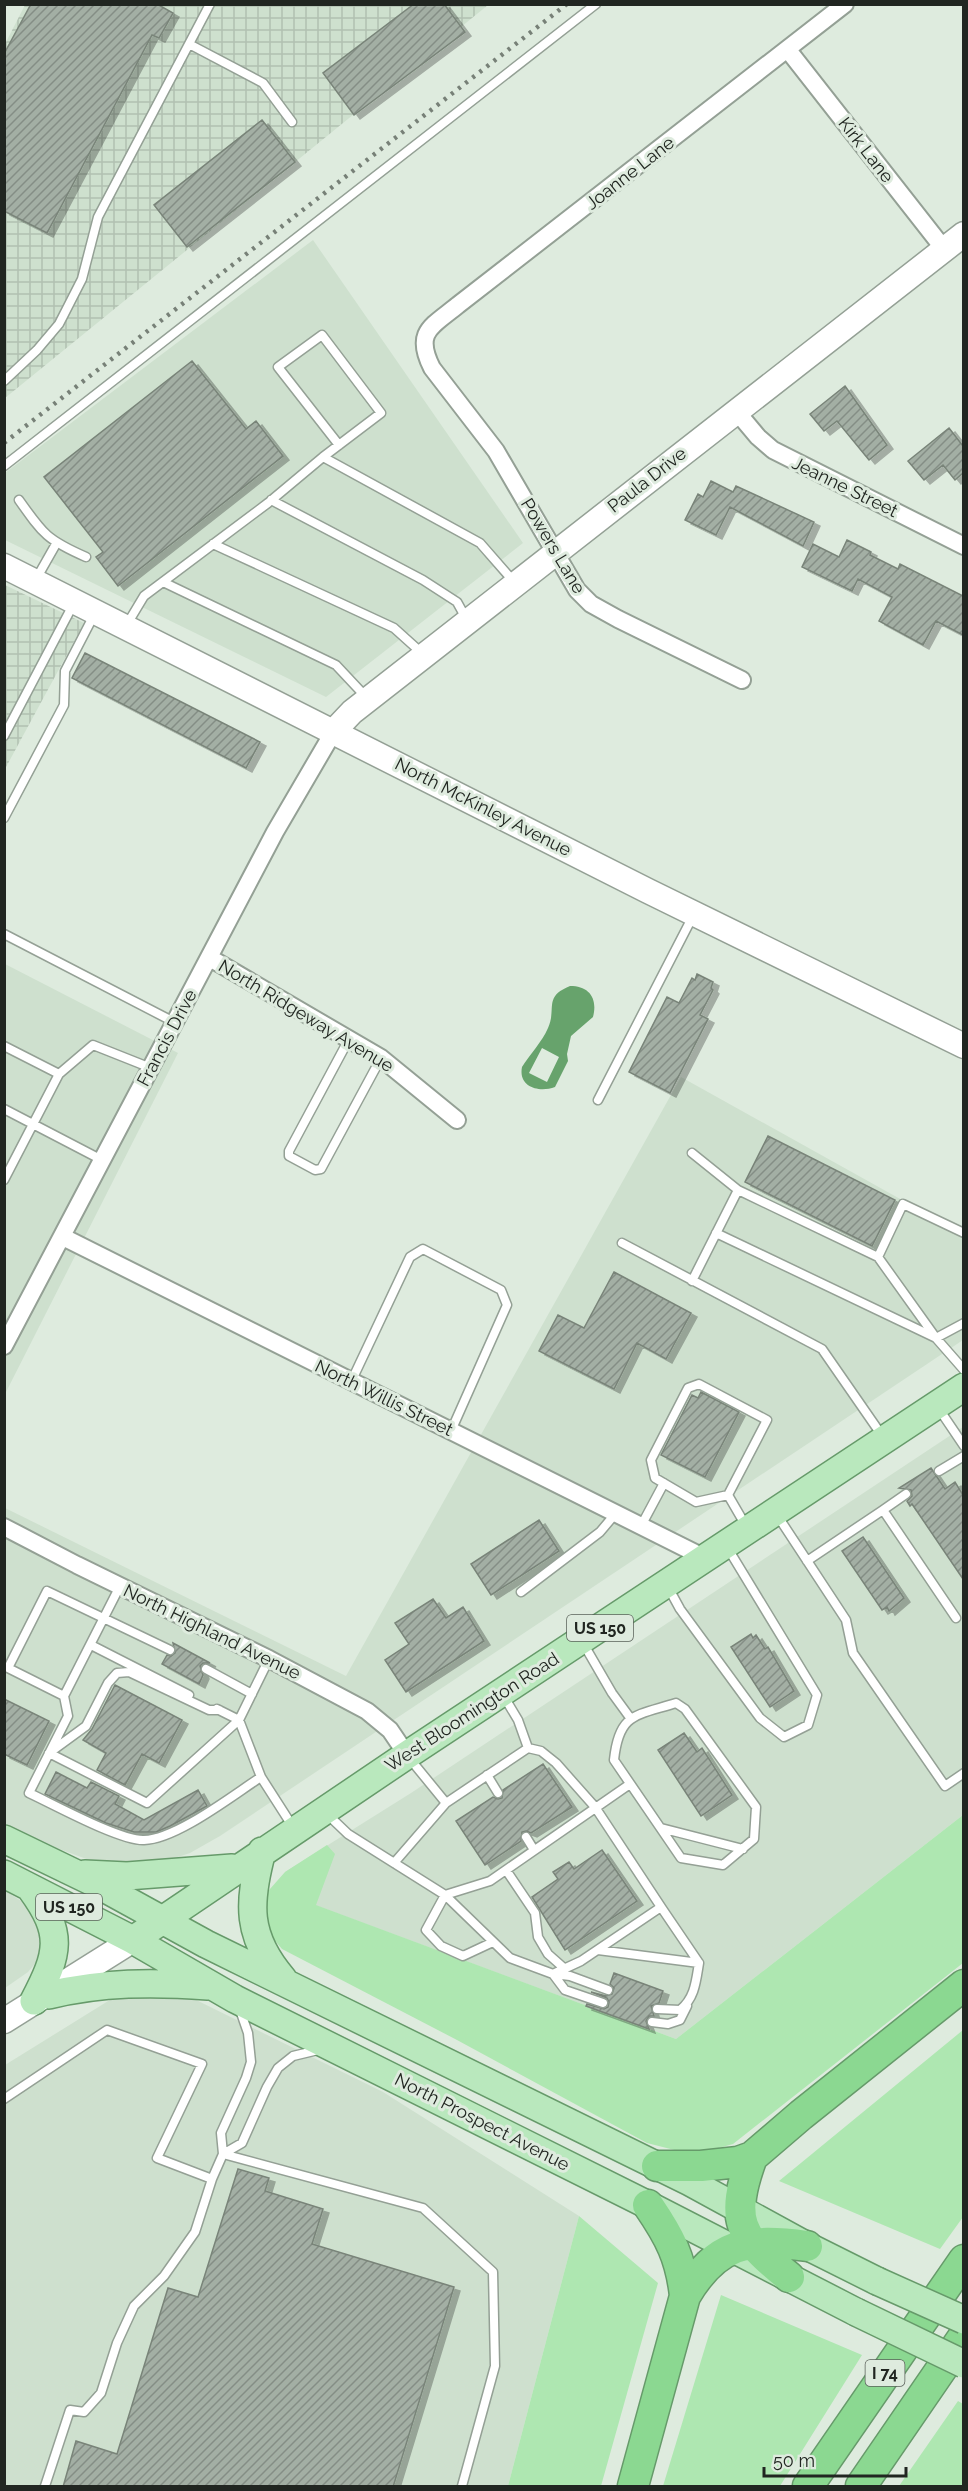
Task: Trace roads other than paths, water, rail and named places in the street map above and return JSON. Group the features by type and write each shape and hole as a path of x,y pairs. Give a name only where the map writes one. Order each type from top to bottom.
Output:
{"highway":[{"path":"657,2166 709,2166 738,2162 752,2157 963,1985"},
{"path":"742,2246 745,2235 740,2209 741,2194 752,2157"},
{"path":"648,2205 676,2252 685,2296"},
{"path":"633,2487 685,2296 705,2267 742,2246 785,2243 807,2246"},
{"path":"742,2246 789,2277"},
{"name":"I 74","path":"808,2487 963,2260"},
{"name":"I 74","path":"861,2487 963,2336"}],"main road":[{"name":"West Bloomington Road","path":"133,1940 160,1919 295,1829 963,1387"},
{"name":"North Prospect Avenue","path":"4,1839 72,1871 288,1984 657,2166 807,2246 963,2320"},
{"path":"262,1851 253,1892 253,1922 269,1963 288,1984"},
{"path":"72,1871 95,1876 127,1876 237,1868"},
{"name":"North Prospect Avenue","path":"4,1874 133,1940 191,1972 223,1993 648,2205 742,2246"},
{"path":"31,1888 51,1919 56,1939 42,1998 93,1985 114,1984 167,1984 223,1993"},
{"path":"789,2277 963,2364"}],"street":[{"name":"Joanne Lane","path":"423,346 429,329 458,305 845,4"},
{"name":"Kirk Lane","path":"788,50 944,249"},
{"name":"Paula Drive","path":"334,731 368,700 515,583 963,234"},
{"name":"Powers Lane","path":"423,346 432,368 496,451 576,590 591,604 742,680"},
{"name":"Jeanne Street","path":"737,412 758,437 773,450 963,546"},
{"name":"North McKinley Avenue","path":"4,566 694,914 963,1046"},
{"name":"Francis Drive","path":"4,1346 275,832 334,731"},
{"name":"North Ridgeway Avenue","path":"210,958 381,1058 457,1120"},
{"name":"North Willis Street","path":"63,1237 641,1526 715,1551"},
{"name":"North Highland Avenue","path":"6,1530 269,1659 367,1711 390,1730 407,1755"},
{"path":"4,2021 133,1940"}],"lane":[{"path":"4,381 37,350 59,324 82,279 98,217 210,4"},
{"path":"4,466 596,4"},
{"path":"189,44 262,83 292,122"},
{"path":"126,627 144,596 381,413 322,335 278,367 339,445"},
{"path":"323,457 480,543 515,583"},
{"path":"19,500 42,532 56,544 86,557"},
{"path":"271,500 423,580 457,602 468,621"},
{"path":"35,581 56,544"},
{"path":"213,544 394,628 424,656"},
{"path":"163,582 336,665 368,700"},
{"path":"4,736 85,606"},
{"path":"4,818 63,705 65,671 85,606"},
{"path":"598,1100 694,914"},
{"path":"4,934 174,1022"},
{"path":"349,1038 288,1151 289,1156 315,1170 321,1169 381,1058"},
{"path":"4,1180 59,1074 93,1045 151,1068"},
{"path":"4,1046 59,1074"},
{"path":"4,1109 103,1161"},
{"path":"692,1153 738,1190 878,1257 936,1338 963,1370"},
{"path":"692,1281 738,1190"},
{"path":"878,1257 903,1204 963,1233"},
{"path":"716,1233 936,1338"},
{"path":"622,1243 822,1349 885,1440"},
{"path":"351,1382 410,1257 423,1250 501,1290 507,1305 451,1431"},
{"path":"936,1338 963,1323"},
{"path":"699,1384 767,1420 728,1495 696,1502 655,1478 651,1460 688,1388 699,1384"},
{"path":"936,1405 963,1446"},
{"path":"939,1471 963,1456"},
{"path":"641,1526 664,1483"},
{"path":"807,1561 906,1494"},
{"path":"728,1495 747,1529"},
{"path":"883,1510 956,1618"},
{"path":"775,1512 846,1620 853,1653 945,1786 963,1773"},
{"path":"521,1592 600,1532 616,1513"},
{"path":"666,1584 680,1609 760,1718 784,1737 808,1725 817,1695 715,1551"},
{"path":"120,1586 64,1696 68,1716 29,1792 122,1836 143,1840 167,1836 261,1777"},
{"path":"64,1696 8,1668 47,1591 170,1650"},
{"path":"581,1640 612,1693 631,1719"},
{"path":"91,1645 239,1720 261,1777 295,1829"},
{"path":"49,1753 147,1803 239,1720 269,1659"},
{"path":"206,1669 252,1694"},
{"path":"49,1753 86,1726 108,1683 117,1673 129,1672 209,1710 219,1710"},
{"path":"502,1692 518,1720 528,1748"},
{"path":"676,1703 685,1709 756,1807 754,1839 723,1865 681,1857 614,1760 620,1729 631,1719 676,1703"},
{"path":"394,1863 446,1803 528,1748 541,1751 556,1763 595,1807 699,1963 696,1983 680,2020 668,2024 652,2022"},
{"path":"407,1755 446,1803"},
{"path":"487,1775 498,1793"},
{"path":"493,1942 463,1956 441,1946 426,1930 445,1895 490,1881 630,1784"},
{"path":"324,1811 348,1834 445,1895 510,1958 553,1974 570,1976 608,1990"},
{"path":"661,1828 743,1849"},
{"path":"526,1837 534,1850"},
{"path":"506,1870 535,1913 538,1937 548,1954 565,1969"},
{"path":"553,1974 598,1950 661,1907"},
{"path":"598,1950 699,1963"},
{"path":"553,1974 565,1990 603,2003"},
{"path":"45,2487 70,2410 84,2412 101,2393 117,2343 134,2306 164,2276 195,2232 212,2179 223,2154 221,2133 251,2062 249,2033 223,1993"},
{"path":"657,2009 680,2010 689,2002"},
{"path":"4,2099 107,2030 202,2064 157,2158 212,2179"},
{"path":"223,2154 242,2143 267,2087 284,2062 293,2056 309,2051 333,2048"},
{"path":"223,2154 423,2208 493,2272 495,2366 462,2487"}],"railway":[{"path":"4,443 567,4"}]}
